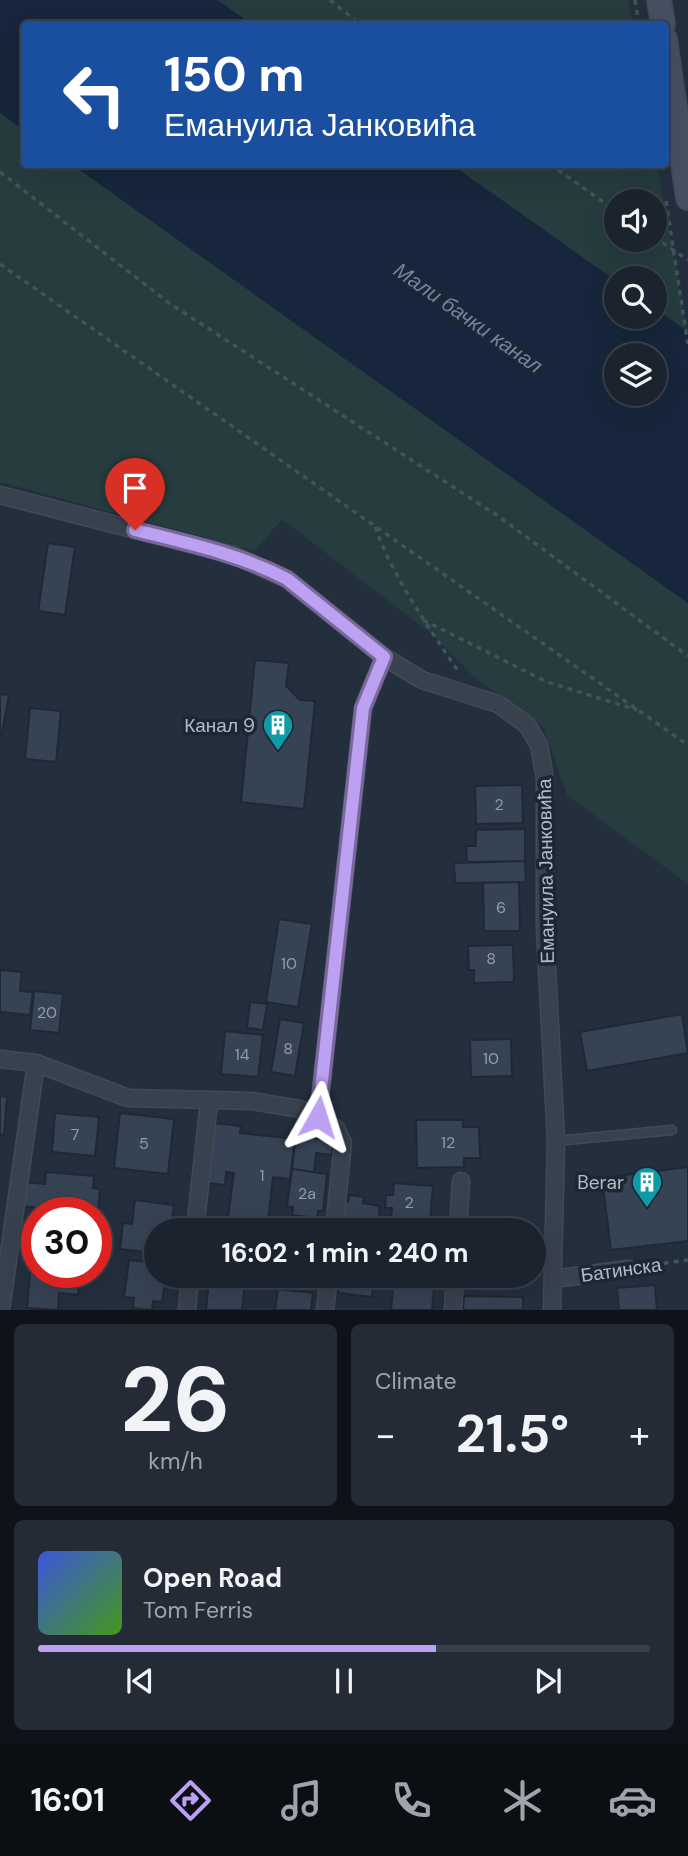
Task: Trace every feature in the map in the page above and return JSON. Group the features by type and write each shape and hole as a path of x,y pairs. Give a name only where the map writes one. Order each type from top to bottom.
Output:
{"main road":[{"path":"659,0 662,21"},
{"path":"669,79 681,199"}],"street":[{"name":"Емануила Јанковића","path":"0,495 233,555 261,566 287,579 384,657 422,680 498,704 527,724 539,745 543,768 545,929 556,1141 552,1310"},
{"path":"318,1117 363,708 384,657"},
{"path":"0,1059 36,1063 128,1098 252,1101 300,1109 318,1117 336,1128 343,1143 335,1218"},
{"path":"1,1310 36,1063"},
{"path":"196,1218 209,1102"},
{"path":"459,1218 461,1181"},
{"name":"Батинска","path":"554,1279 628,1269"},
{"path":"187,1310 189,1288"},
{"path":"325,1310 328,1288"},
{"path":"453,1310 454,1288"}],"lane":[{"path":"556,1141 672,1130"}],"path":[{"path":"330,0 356,21"},
{"path":"635,0 638,21"},
{"path":"556,168 604,202"},
{"path":"0,172 169,303 498,516 688,656"},
{"path":"681,199 688,345"},
{"path":"667,246 688,260"},
{"path":"0,264 688,745"},
{"path":"374,525 387,559 423,620 475,696"},
{"path":"423,620 548,682 640,710"},
{"name":"Батинска","path":"628,1269 688,1260"}],"green space":[{"path":"217,0 628,0 632,21 248,21"},
{"path":"0,113 21,128 21,168 77,168 688,603 688,884 567,795 544,729 472,675 434,636 282,519 255,551 0,482"},
{"path":"456,168 658,168 661,189 604,189 604,252 667,252 667,220 687,331 667,317 667,266 604,266 604,273"}],"water":[{"path":"0,0 217,0 248,21 21,21 21,128 0,113"},
{"name":"Мали бачки канал","path":"77,168 456,168 604,273 604,329 667,329 667,317 688,332 688,603"}],"building":[{"path":"48,543 75,547 65,615 38,611"},
{"name":"Канал 9","path":"255,660 289,663 286,686 300,700 315,701 304,809 241,802"},
{"path":"0,694 9,695 2,734 0,734"},
{"path":"30,708 61,711 56,762 25,759"},
{"path":"522,785 523,823 476,824 475,786"},
{"path":"525,829 525,861 467,862 466,846 476,846 476,830"},
{"path":"525,861 526,882 455,883 454,863"},
{"path":"519,882 520,931 484,931 483,883"},
{"path":"279,919 312,924 298,1007 266,1002"},
{"path":"513,945 514,982 474,983 474,970 469,970 468,946"},
{"path":"0,970 22,972 20,991 33,992 30,1015 0,1012"},
{"path":"34,991 63,994 59,1033 30,1030"},
{"path":"250,1002 267,1004 263,1030 247,1028"},
{"path":"682,1014 688,1053 587,1071 580,1032"},
{"path":"280,1019 304,1023 295,1076 271,1072"},
{"path":"225,1031 263,1035 258,1077 221,1074"},
{"path":"511,1039 512,1076 471,1077 470,1040"},
{"path":"0,1096 7,1097 4,1135 0,1135"},
{"path":"55,1113 99,1117 95,1156 52,1152"},
{"path":"120,1113 174,1119 168,1174 114,1168"},
{"path":"416,1120 463,1120 463,1127 479,1127 480,1158 464,1158 464,1167 417,1168"},
{"path":"214,1123 241,1126 240,1133 295,1139 290,1179 273,1177 268,1218 228,1218 234,1173 226,1172 225,1185 207,1183"},
{"path":"296,1136 333,1141 332,1155 316,1153 314,1172 292,1169"},
{"name":"Berar","path":"688,1167 688,1241 611,1250 602,1178"},
{"path":"292,1169 327,1174 323,1211 318,1211 317,1218 292,1215 293,1207 287,1206"},
{"path":"46,1172 94,1176 93,1188 100,1189 99,1197 21,1197 19,1206 21,1182 45,1184"},
{"path":"394,1183 433,1186 430,1218 391,1218 392,1208 385,1208 386,1195 393,1195"},
{"path":"349,1195 364,1197 363,1203 379,1206 380,1218 342,1218 344,1201 348,1202"},
{"path":"135,1200 174,1205 172,1218 144,1218 144,1252 120,1249 123,1223 132,1224"},
{"path":"129,1260 144,1262 144,1288 164,1288 162,1302 153,1301 152,1310 133,1308 134,1298 124,1297"},
{"path":"655,1285 657,1310 619,1310 617,1288"},
{"path":"29,1288 79,1288 78,1295 59,1293 58,1310 27,1308"},
{"path":"208,1288 245,1288 242,1310 206,1310"},
{"path":"339,1288 373,1288 372,1297 338,1293"},
{"path":"393,1288 434,1288 432,1310 391,1310"},
{"path":"278,1289 313,1293 311,1310 275,1310"},
{"path":"464,1296 523,1297 523,1310 463,1310"}],"place":[{"name":"Канал 9","path":"278,752"},
{"name":"Berar","path":"647,1209"}],"route":[{"path":"135,530 233,555 274,572 287,579 384,657 363,708 318,1117"}]}
